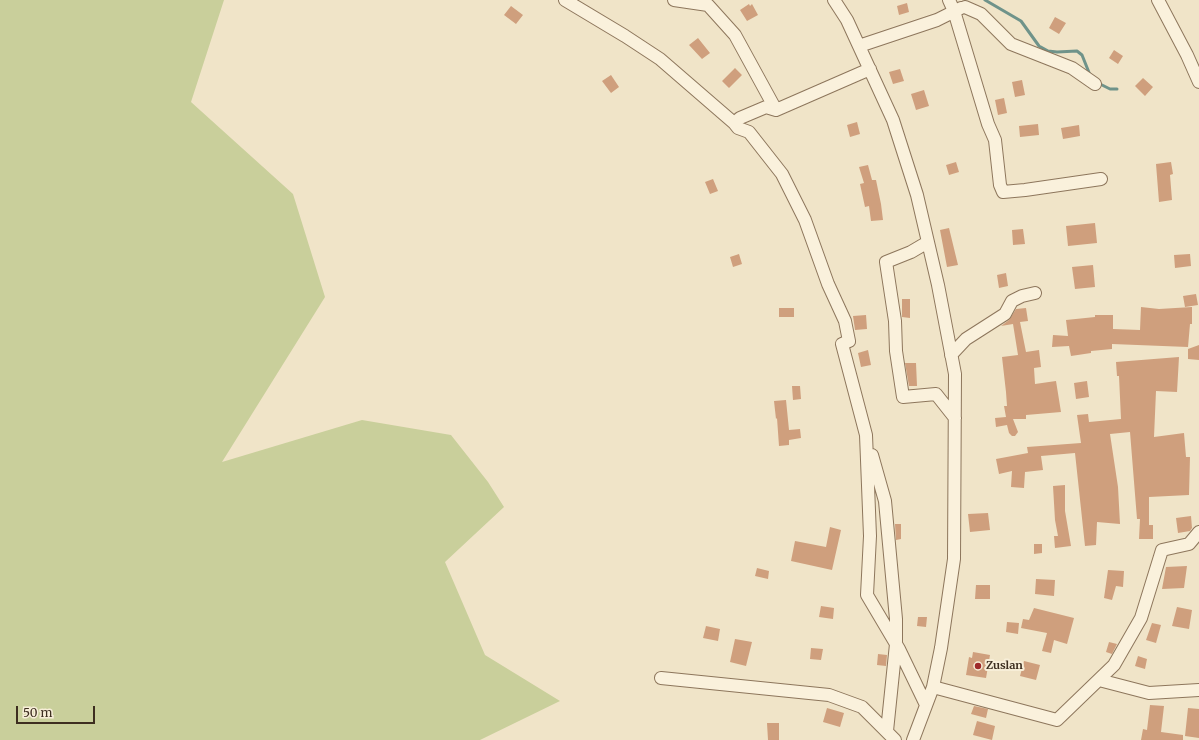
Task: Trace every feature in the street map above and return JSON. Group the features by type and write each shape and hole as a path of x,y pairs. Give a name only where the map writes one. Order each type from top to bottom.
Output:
{"street":[{"path":"565,0 626,36 660,59 738,128 749,132 782,174 805,220 828,284 845,322 849,341 842,344 885,501 895,595 896,644 891,736"},
{"path":"674,0 708,5 735,34 776,110"},
{"path":"834,0 847,20 893,120 917,195 955,374 954,559 941,648 933,687 913,740"},
{"path":"949,0 981,14 1011,44 1072,68 1095,84"},
{"path":"1158,0 1187,55 1199,82"},
{"path":"859,46 937,20 962,6"},
{"path":"962,6 988,124 995,140 1000,185 1003,192 1101,179"},
{"path":"734,123 740,118 766,107 776,110 870,69"},
{"path":"928,242 912,252 886,262 895,321 894,337 899,373 903,396 936,394 955,418"},
{"path":"951,355 966,339 1005,314 1012,301 1022,296 1035,293"},
{"path":"866,435 870,536 867,596 896,644 926,705"},
{"path":"933,687 1057,720 1114,666 1141,618 1162,550 1189,544 1199,532"},
{"path":"661,678 829,695 862,707 891,736"},
{"path":"1099,680 1149,693 1199,690"}],"green space":[{"path":"0,0 224,0 191,102 293,194 325,297 222,462 362,420 451,435 488,482 504,507 445,562 485,655 560,701 480,740 0,740"}],"building":[{"path":"907,3 909,12 899,15 897,6"},
{"path":"749,4 750,6 752,4 758,15 747,21 740,10"},
{"path":"511,6 523,15 516,24 504,15"},
{"path":"1055,17 1066,23 1059,34 1049,28"},
{"path":"698,38 710,53 702,59 689,45"},
{"path":"1114,50 1123,56 1118,64 1109,58"},
{"path":"735,68 742,75 729,88 722,81"},
{"path":"900,69 904,81 893,84 889,72"},
{"path":"611,75 619,87 611,93 602,81"},
{"path":"1143,78 1153,87 1145,96 1135,86"},
{"path":"1022,80 1025,95 1015,97 1012,82"},
{"path":"924,90 929,106 916,110 911,94"},
{"path":"1004,98 1007,113 998,115 995,100"},
{"path":"857,122 860,134 850,137 847,125"},
{"path":"1038,124 1039,135 1020,137 1019,126"},
{"path":"1079,125 1080,136 1063,139 1061,128"},
{"path":"956,162 959,172 949,175 946,165"},
{"path":"1171,162 1173,174 1170,175 1172,200 1159,202 1156,164"},
{"path":"868,165 872,180 876,180 883,220 871,221 869,206 865,207 860,184 864,183 859,167"},
{"path":"713,179 718,191 710,194 705,182"},
{"path":"1095,223 1097,243 1068,246 1066,226"},
{"path":"949,228 958,265 947,267 940,230"},
{"path":"1023,229 1025,244 1013,245 1012,230"},
{"path":"739,254 742,264 733,267 730,257"},
{"path":"1190,254 1191,266 1175,268 1174,255"},
{"path":"1093,265 1095,287 1075,289 1072,267"},
{"path":"1006,273 1008,286 999,288 997,275"},
{"path":"1196,294 1198,305 1185,307 1183,296"},
{"path":"902,299 910,299 910,318 902,317"},
{"path":"1141,307 1159,309 1192,307 1192,324 1190,324 1188,347 1112,344 1112,349 1091,351 1091,353 1071,356 1069,346 1052,347 1053,335 1068,336 1066,320 1095,317 1095,315 1113,315 1113,329 1140,330"},
{"path":"779,308 794,308 794,317 779,317"},
{"path":"1026,308 1028,321 1020,322 1026,352 1039,350 1041,367 1034,368 1035,384 1056,381 1061,412 1026,415 1026,419 1013,419 1018,432 1015,436 1012,436 1009,433 1007,425 996,427 995,418 1006,417 1004,406 1007,406 1002,357 1018,355 1013,324 1001,326 1009,320 1016,309"},
{"path":"866,315 867,329 855,330 853,316"},
{"path":"1199,345 1199,360 1188,359 1188,349"},
{"path":"868,350 871,365 861,367 858,353"},
{"path":"1179,357 1177,392 1156,391 1154,437 1184,433 1186,457 1190,457 1189,495 1149,497 1149,525 1153,525 1153,539 1139,539 1140,519 1137,519 1130,432 1110,434 1118,487 1120,524 1097,522 1096,545 1085,546 1075,453 1041,456 1043,470 1025,472 1024,488 1011,487 1012,471 999,474 996,459 1028,453 1027,447 1081,443 1077,415 1088,414 1089,422 1121,419 1119,376 1117,376 1116,362"},
{"path":"905,363 916,363 917,386 909,386"},
{"path":"1087,381 1089,397 1076,399 1074,383"},
{"path":"792,386 800,386 801,399 793,400"},
{"path":"786,400 789,430 800,429 801,438 789,440 789,445 779,446 774,401"},
{"path":"1065,485 1065,511 1071,546 1055,548 1054,536 1058,536 1055,520 1053,486"},
{"path":"988,513 990,530 970,532 968,514"},
{"path":"1191,516 1192,528 1190,531 1178,533 1176,518"},
{"path":"895,524 901,524 901,539 896,540"},
{"path":"830,527 841,530 832,570 791,561 795,541 826,547"},
{"path":"1034,544 1042,544 1042,553 1034,554"},
{"path":"1187,566 1184,588 1162,589 1166,567"},
{"path":"757,568 769,571 768,579 755,576"},
{"path":"1108,570 1124,571 1123,587 1116,586 1112,600 1104,598"},
{"path":"1036,579 1055,580 1054,596 1035,594"},
{"path":"976,585 990,585 990,599 975,599"},
{"path":"821,606 834,608 833,619 819,617"},
{"path":"1177,607 1192,610 1189,629 1172,626"},
{"path":"1034,608 1074,618 1067,644 1054,640 1051,653 1042,651 1047,633 1021,628 1023,619 1029,620"},
{"path":"918,617 927,617 926,627 917,626"},
{"path":"1007,622 1019,623 1018,634 1006,632"},
{"path":"1152,623 1161,625 1156,643 1146,640"},
{"path":"706,626 720,629 718,641 703,638"},
{"path":"735,639 752,642 746,666 730,662"},
{"path":"1109,642 1117,644 1112,654 1106,652"},
{"path":"811,648 823,649 821,660 810,659"},
{"name":"Zuslan","path":"973,652 990,655 986,678 966,675 969,657 972,658"},
{"path":"878,654 887,655 886,666 877,665"},
{"path":"1138,656 1147,659 1145,669 1135,666"},
{"path":"1024,661 1040,665 1036,680 1020,676"},
{"path":"1150,705 1164,706 1161,732 1183,735 1183,740 1141,740 1143,729 1147,730"},
{"path":"974,706 988,709 986,718 971,714"},
{"path":"827,708 844,713 840,727 823,722"},
{"path":"1188,708 1199,709 1199,738 1185,736"},
{"path":"977,721 995,726 992,740 973,735"},
{"path":"767,723 779,723 779,740 768,740"}],"waterway":[{"path":"985,0 1021,21 1039,46 1048,51 1077,51 1082,55 1090,75"},
{"path":"1098,83 1110,89 1117,89"}],"place":[{"name":"Zuslan","path":"978,666"}]}
